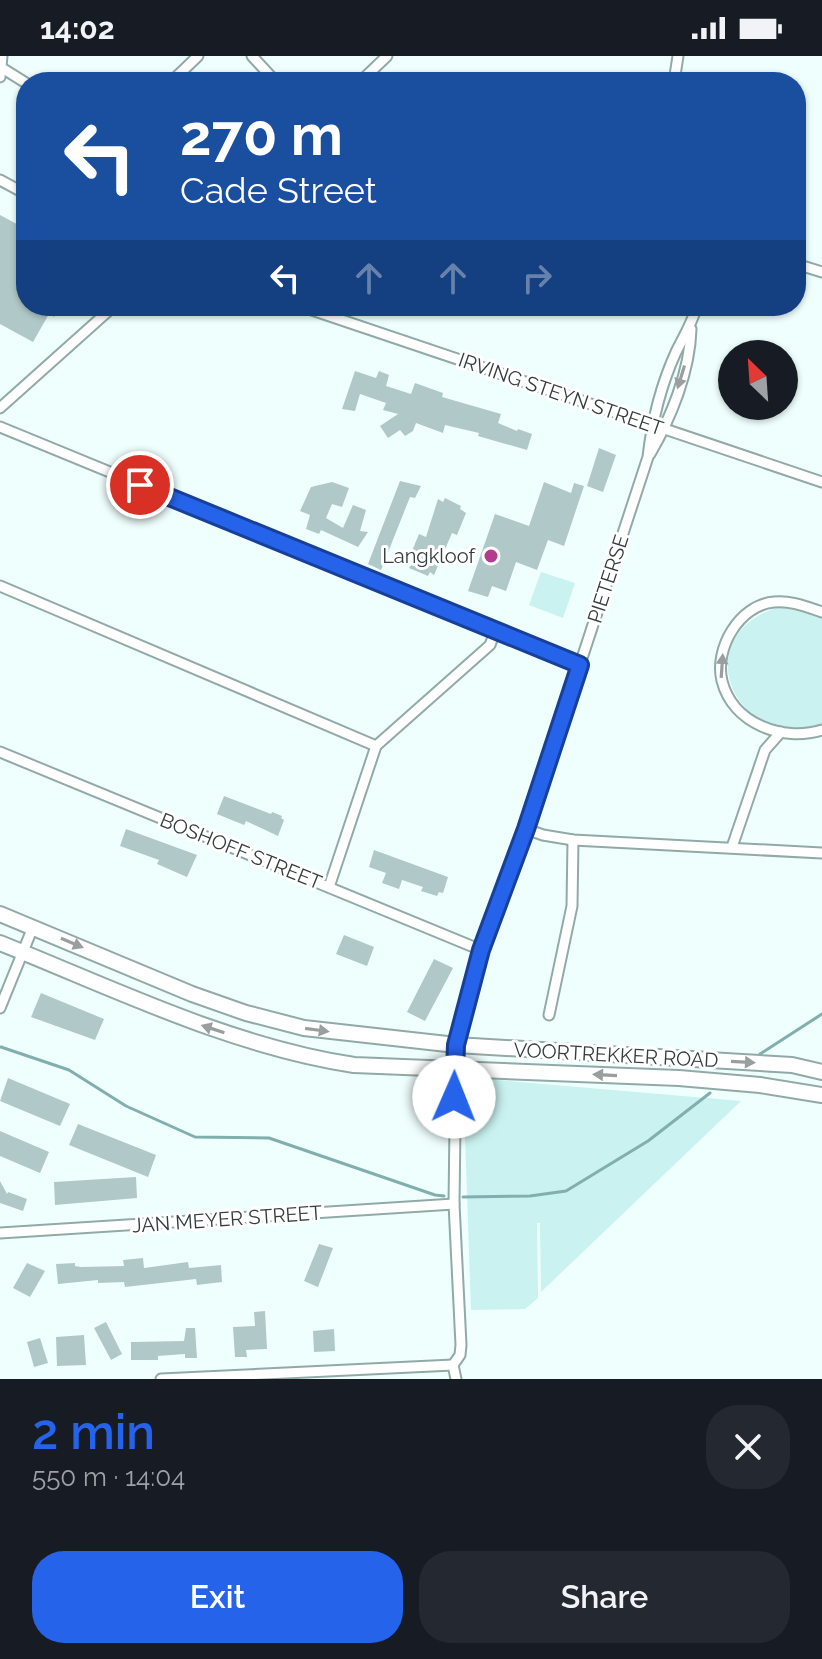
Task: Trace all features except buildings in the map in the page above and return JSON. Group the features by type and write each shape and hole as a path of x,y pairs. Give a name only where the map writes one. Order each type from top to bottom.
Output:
{"main road":[{"name":"VOORTREKKER ROAD","path":"0,914 192,994 246,1013 304,1028 456,1045 792,1065 822,1072"},
{"name":"VOORTREKKER ROAD","path":"0,943 195,1023 315,1059 354,1065 679,1078 760,1085 822,1095"}],"street":[{"path":"1,72 2,56"},
{"path":"181,72 198,56"},
{"path":"252,56 267,72"},
{"path":"370,72 387,56"},
{"path":"0,408 103,316"},
{"name":"IRVING STEYN STREET","path":"330,316 822,482"},
{"name":"PIETERSE","path":"453,1365 460,1355 461,1345 454,1204 456,1045 481,950 526,829 648,457 652,424 675,355 694,316"},
{"name":"PIETERSE","path":"648,457 665,429 685,366 691,324"},
{"path":"0,427 580,665"},
{"path":"0,586 376,746"},
{"path":"822,612 787,602 771,602 741,618 731,632 721,662 721,680 728,698 746,718 762,727 792,734 822,730"},
{"path":"329,887 376,746 490,645 495,632"},
{"path":"762,727 765,750"},
{"path":"732,847 765,750 781,732"},
{"name":"BOSHOFF STREET","path":"0,752 481,950"},
{"path":"526,829 573,840 822,853"},
{"path":"549,1015 572,906 573,840"},
{"path":"0,1008 33,927"},
{"name":"JAN MEYER STREET","path":"0,1233 454,1204"},
{"path":"161,1379 359,1374 453,1365 456,1379"}],"shaded area":[{"path":"541,572 575,583 563,618 529,605"},
{"path":"779,607 822,617 822,725 792,729 766,722 745,708 732,687 728,664 733,642 750,622"},
{"path":"463,1077 741,1101 541,1292 540,1223 537,1223 538,1298 525,1309 471,1310"}],"waterway":[{"path":"760,1054 822,1014"},
{"path":"1,1047 69,1070 126,1106 195,1137 269,1138 444,1196"},
{"path":"463,1197 530,1196 566,1191 648,1141 710,1093"}],"place":[{"name":"Langkloof","path":"491,556"}],"route":[{"path":"140,485 580,665 526,829 481,950 456,1045 454,1097"}]}
